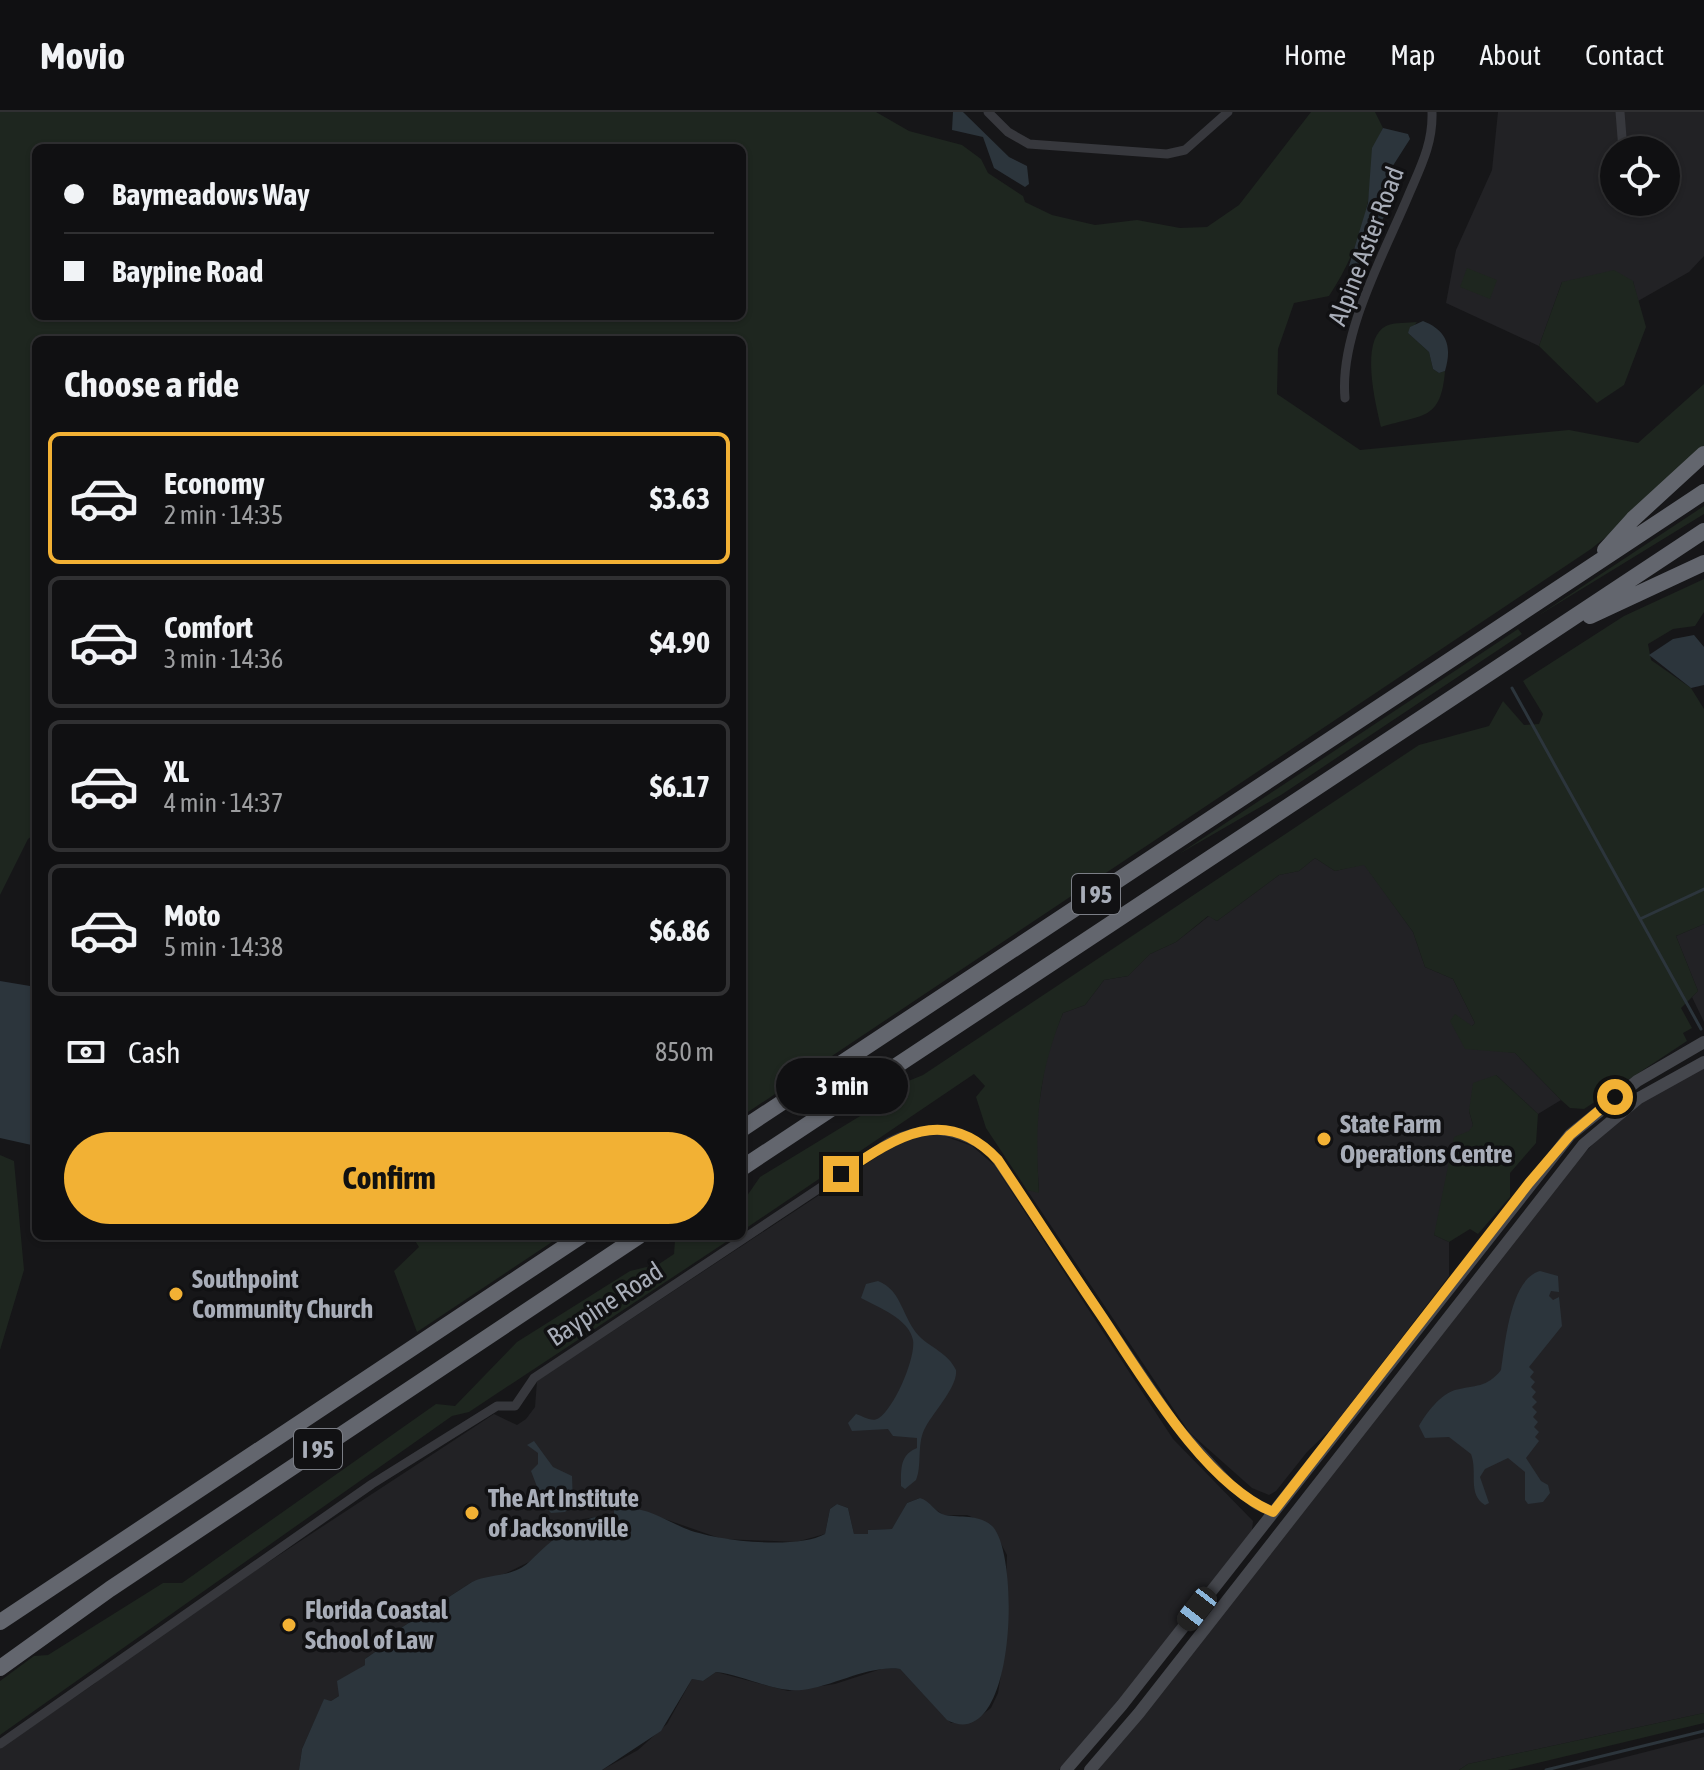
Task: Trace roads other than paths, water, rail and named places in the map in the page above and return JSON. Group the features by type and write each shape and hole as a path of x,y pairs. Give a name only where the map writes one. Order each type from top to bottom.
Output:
{"highway":[{"path":"1591,567 1633,519 1704,454"},
{"name":"I 95","path":"746,1126 1704,492"},
{"name":"I 95","path":"746,1165 1704,531"},
{"path":"1538,641 1704,563"},
{"name":"I 95","path":"0,1622 575,1240"},
{"name":"I 95","path":"0,1668 136,1571 633,1240"}],"street":[{"path":"988,112 1008,132 1029,144 1167,154 1185,150 1228,112"},
{"name":"Alpine Aster Road","path":"1345,398 1343,376 1358,321 1429,147 1432,112"},
{"path":"1620,112 1622,136"},
{"path":"1066,1770 1122,1705 1570,1135 1637,1081 1704,1042"},
{"path":"1090,1770 1139,1713 1584,1144 1639,1098 1704,1062"},
{"name":"Baypine Road","path":"746,1237 889,1142 912,1132 951,1132 991,1152 1177,1426 1234,1488 1256,1505 1273,1512"},
{"name":"Baypine Road","path":"0,1744 372,1484 497,1406 515,1406 534,1378 742,1240"}],"waterway":[{"path":"1512,688 1701,1029"},
{"path":"1640,919 1704,889"},
{"path":"1546,1770 1704,1731"}],"place":[{"name":"State Farm Operations Centre","path":"1324,1139"},
{"name":"Southpoint Community Church","path":"176,1294"},
{"name":"The Art Institute of Jacksonville","path":"472,1513"},
{"name":"Florida Coastal School of Law","path":"289,1625"}]}
